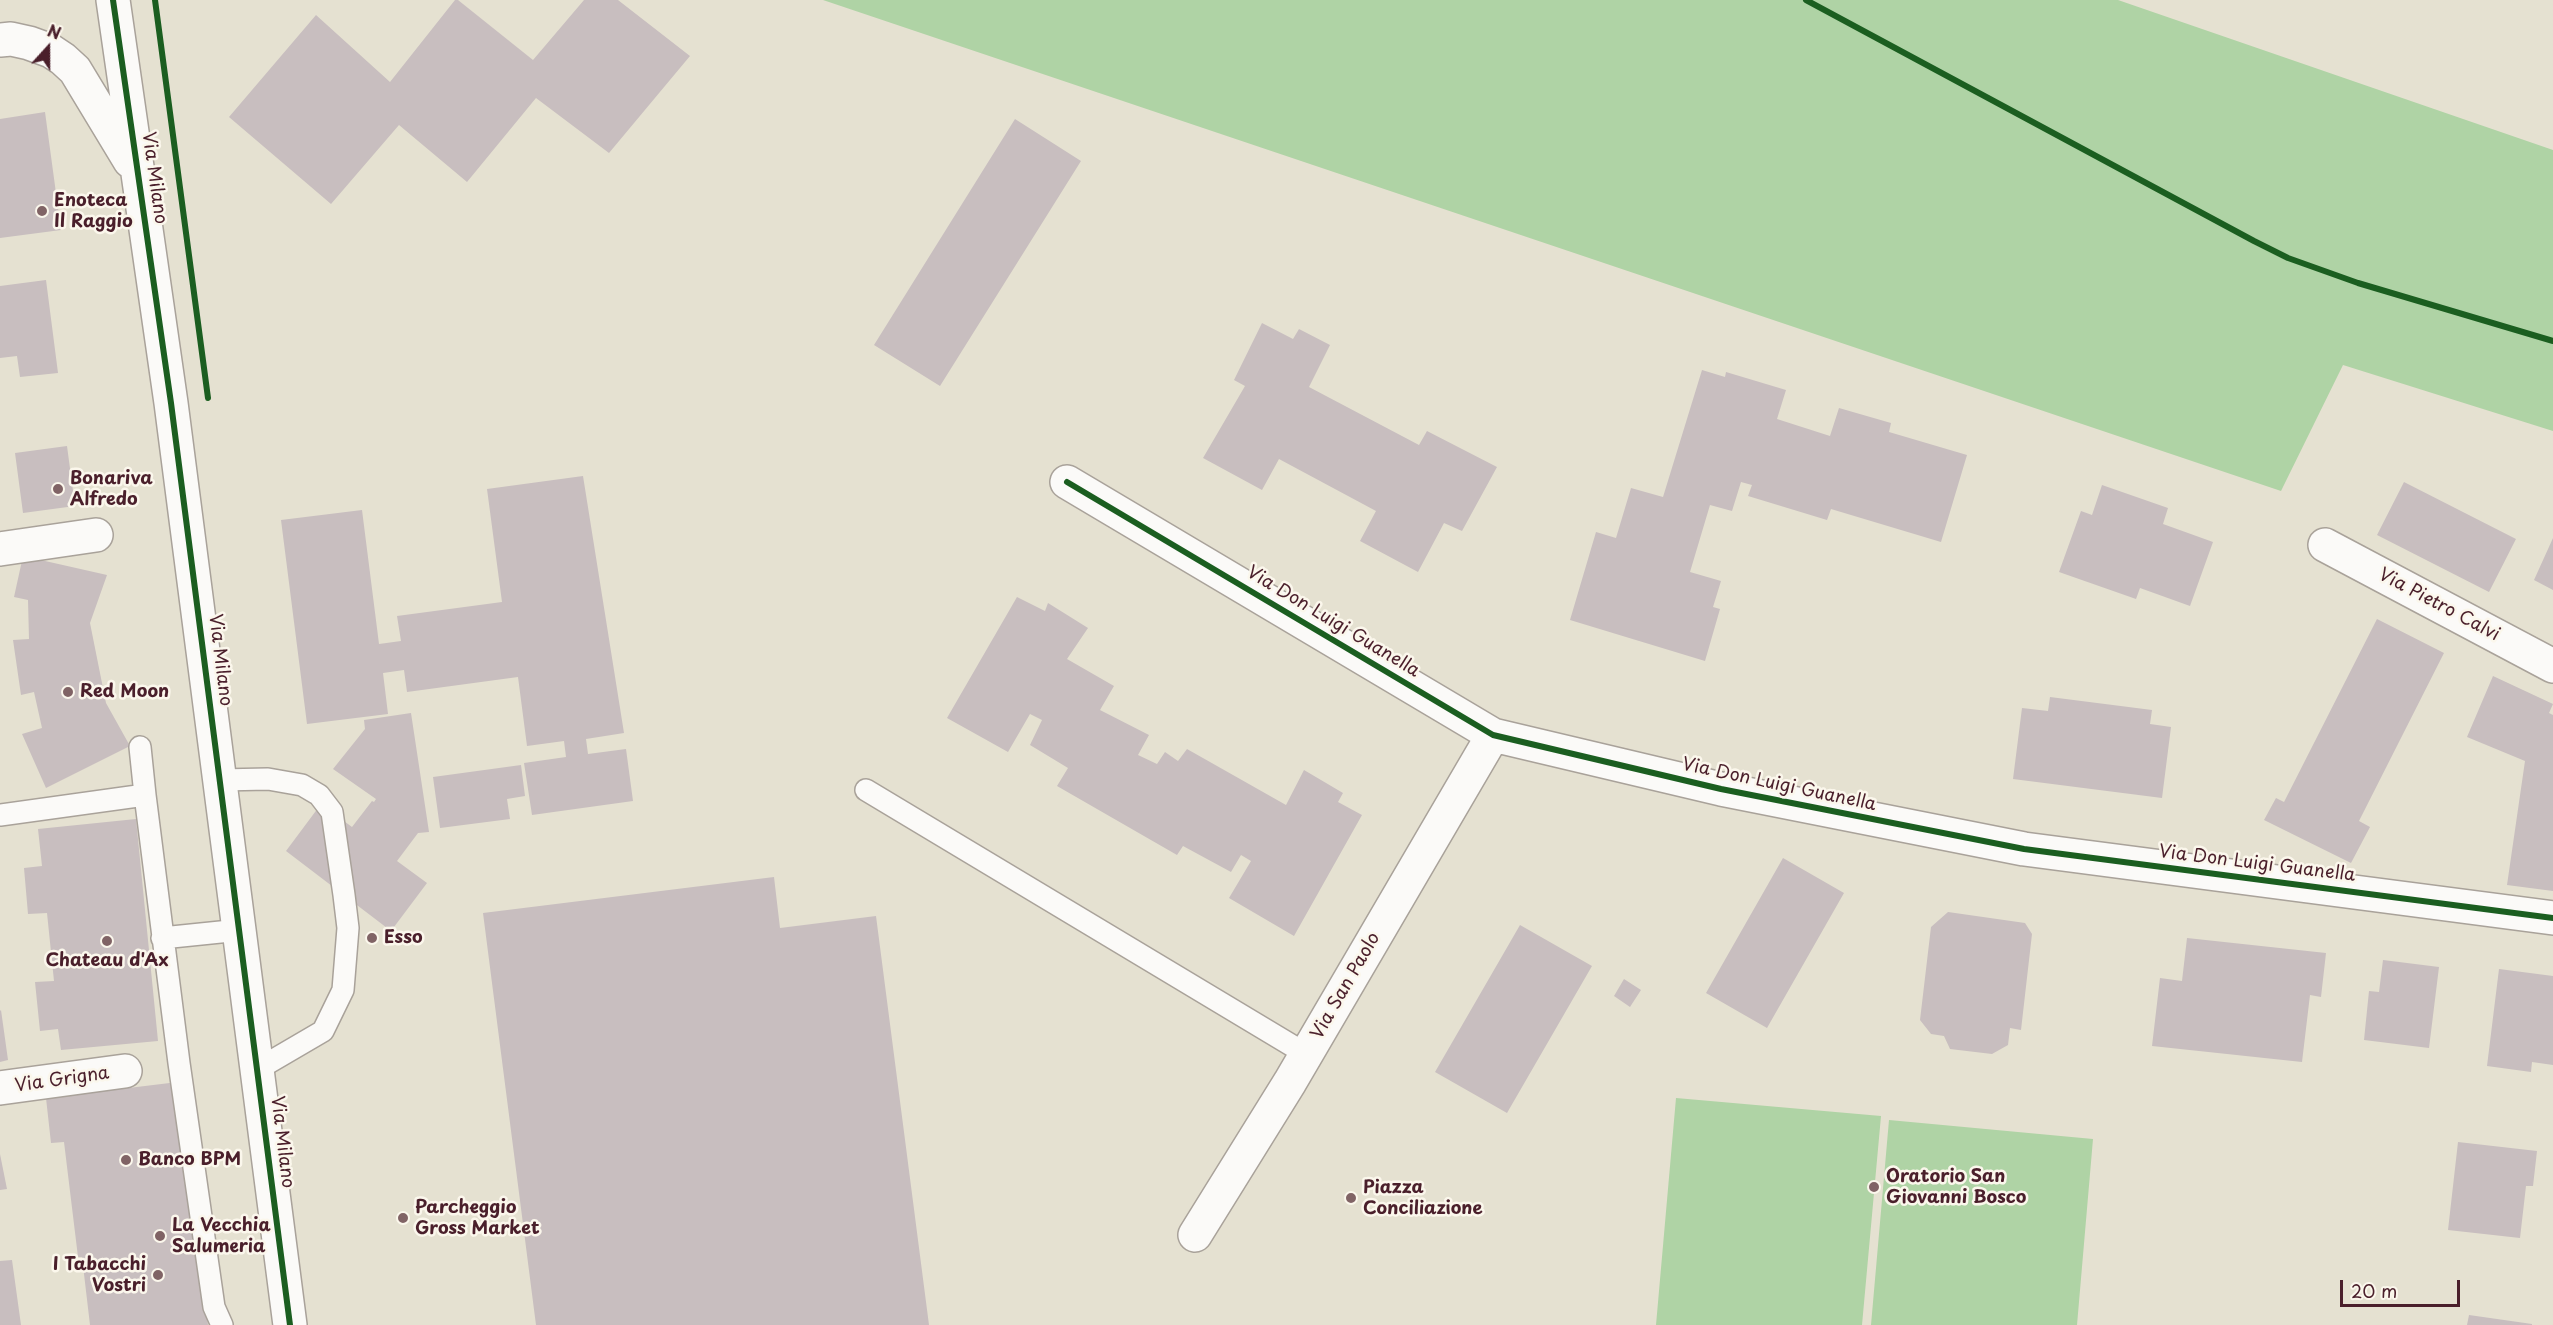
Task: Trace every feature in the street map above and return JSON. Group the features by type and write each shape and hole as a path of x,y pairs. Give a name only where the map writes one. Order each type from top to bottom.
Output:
{"street":[{"name":"Via Milano","path":"113,0 171,403 290,1325"},
{"path":"0,40 11,39 51,51 75,70 138,174"},
{"name":"Via Don Luigi Guanella","path":"1067,482 1493,735 1721,789 2024,849 2553,918"},
{"path":"0,549 96,535"},
{"name":"Via Pietro Calvi","path":"2325,545 2553,666"},
{"name":"Via San Paolo","path":"1195,1235 1306,1054 1493,735"},
{"name":"Via Grigna","path":"0,1088 124,1071"}],"lane":[{"path":"140,747 162,939 214,1307 222,1325"},
{"path":"220,780 268,779 302,785 319,795 332,813 344,895 348,928 343,990 328,1021 323,1031 258,1069"},
{"path":"866,790 1306,1054"},
{"path":"0,815 145,795"},
{"path":"162,939 240,930"}],"green space":[{"path":"823,0 2118,0 2553,150 2553,431 2343,365 2281,491"},
{"path":"1676,1098 1881,1116 1862,1325 1656,1325"},
{"path":"1889,1120 2093,1139 2077,1325 1871,1325"}],"building":[{"path":"455,0 458,0 533,60 584,0 618,0 690,56 609,153 536,98 467,182 399,125 331,204 229,117 316,15 390,82"},
{"path":"45,112 61,230 0,238 0,119"},
{"path":"1015,119 1081,161 940,386 874,345"},
{"path":"46,280 58,373 20,377 17,356 0,358 0,286"},
{"path":"1262,323 1293,339 1299,329 1330,345 1309,387 1419,445 1427,431 1497,467 1462,531 1444,523 1418,572 1360,541 1376,511 1279,459 1262,490 1203,458 1245,386 1234,380"},
{"path":"1702,370 1725,377 1726,372 1786,390 1777,419 1830,436 1839,408 1891,423 1889,432 1967,455 1941,542 1831,509 1827,520 1748,496 1752,485 1741,482 1732,511 1710,505 1690,572 1721,581 1713,607 1720,609 1705,661 1570,620 1596,532 1616,538 1631,488 1663,497"},
{"path":"67,446 75,506 23,513 15,453"},
{"path":"583,476 624,733 586,739 588,754 626,749 633,801 532,815 524,763 566,757 564,741 527,746 518,677 407,692 404,670 383,673 388,714 307,724 281,520 362,510 379,644 401,641 397,616 502,602 487,489"},
{"path":"2404,482 2516,539 2489,592 2377,535"},
{"path":"2102,485 2168,508 2163,524 2213,542 2190,606 2140,588 2136,599 2059,572 2081,511 2092,515"},
{"path":"2553,538 2553,590 2534,580"},
{"path":"23,556 107,575 90,623 106,703 130,746 46,788 22,734 42,728 34,692 21,695 13,640 29,639 28,600 14,597"},
{"path":"1017,597 1045,611 1048,603 1088,628 1067,659 1114,686 1100,710 1149,735 1138,755 1157,764 1165,752 1178,761 1187,749 1286,805 1304,770 1343,793 1338,802 1362,815 1294,936 1229,898 1251,861 1241,855 1231,872 1183,846 1177,855 1057,786 1068,768 1030,745 1042,720 1030,714 1008,752 947,718"},
{"path":"2377,619 2444,653 2359,821 2370,827 2351,863 2264,820 2276,798 2284,802"},
{"path":"2493,676 2553,704 2549,713 2553,715 2553,891 2507,885 2525,761 2467,737"},
{"path":"2050,697 2152,710 2150,724 2171,727 2162,798 2013,779 2022,708 2048,711"},
{"path":"411,713 429,832 418,833 397,861 427,883 391,931 286,851 321,804 352,827 376,799 333,769 365,729 364,720"},
{"path":"521,765 525,796 507,799 510,819 440,828 433,777"},
{"path":"136,819 158,1041 61,1050 58,1029 40,1031 35,982 54,981 47,913 28,914 24,868 42,866 38,829"},
{"path":"1783,858 1844,893 1767,1028 1706,993"},
{"path":"774,877 780,928 876,916 929,1325 536,1325 483,913"},
{"path":"1948,912 2025,923 2032,934 2021,1030 2010,1028 2008,1045 1992,1054 1950,1049 1944,1036 1931,1034 1920,1020 1931,927"},
{"path":"1520,925 1592,966 1507,1113 1435,1072"},
{"path":"2187,938 2326,953 2321,997 2310,995 2302,1062 2152,1046 2160,978 2182,981"},
{"path":"2383,960 2439,967 2429,1048 2364,1040 2369,991 2379,992"},
{"path":"2499,969 2553,976 2553,1065 2532,1062 2531,1072 2487,1066"},
{"path":"1624,979 1641,990 1630,1007 1614,996"},
{"path":"0,1011 8,1060 0,1062"},
{"path":"178,1082 208,1325 90,1325 82,1257 78,1257 64,1142 51,1143 46,1098"},
{"path":"2458,1142 2537,1151 2533,1186 2526,1186 2520,1238 2448,1230"},
{"path":"0,1154 7,1189 0,1190"},
{"path":"12,1260 21,1325 0,1325 0,1261"},
{"path":"2469,1315 2532,1324 2532,1325 2467,1325"}],"cycle path":[{"path":"113,0 171,403 290,1325"},
{"path":"155,0 208,398"},
{"path":"1806,0 2288,258 2358,283 2553,341"},
{"path":"1067,482 1493,735 1721,789 2024,849 2553,918"}],"place":[{"name":"Enoteca Il Raggio","path":"42,211"},
{"name":"Bonariva Alfredo","path":"58,489"},
{"name":"Red Moon","path":"68,692"},
{"name":"Esso","path":"372,938"},
{"name":"Chateau d'Ax","path":"107,941"},
{"name":"Banco BPM","path":"126,1160"},
{"name":"Oratorio San Giovanni Bosco","path":"1874,1187"},
{"name":"Piazza Conciliazione","path":"1351,1198"},
{"name":"Parcheggio Gross Market","path":"403,1218"},
{"name":"La Vecchia Salumeria","path":"160,1236"},
{"name":"I Tabacchi Vostri","path":"158,1275"}]}
